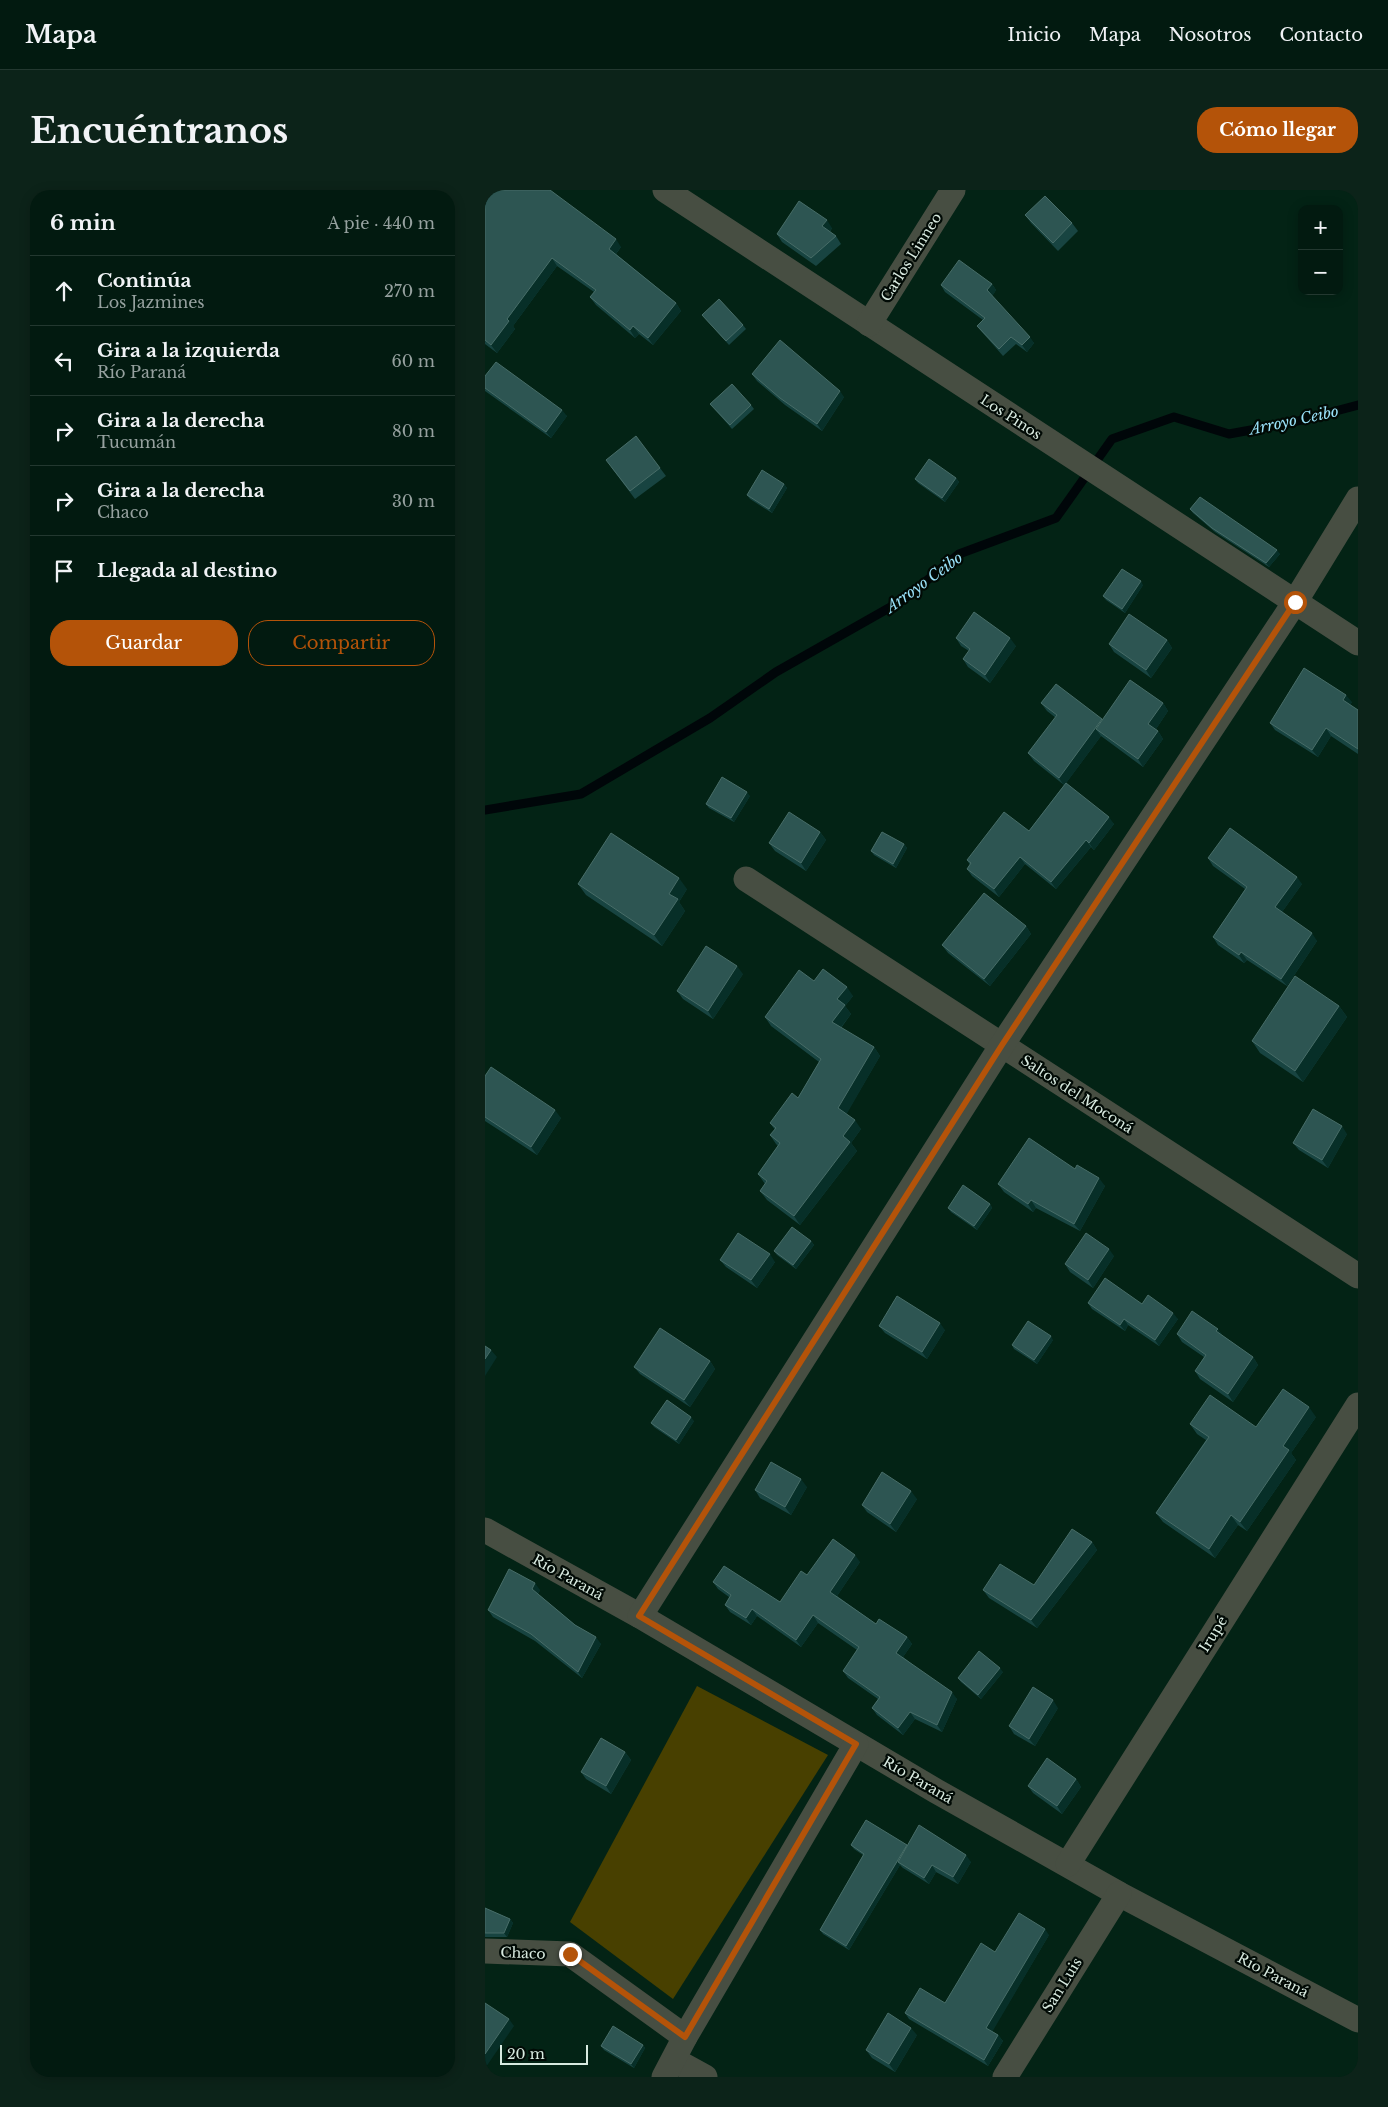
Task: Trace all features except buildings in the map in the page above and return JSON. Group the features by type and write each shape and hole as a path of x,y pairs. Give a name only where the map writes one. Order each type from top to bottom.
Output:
{"street":[{"name":"Los Pinos","path":"665,190 1358,643"},
{"name":"Carlos Linneo","path":"869,324 953,190"},
{"path":"639,1616 1002,1045 1295,602 1358,499"},
{"name":"Saltos del Moconá","path":"746,879 1358,1276"},
{"name":"Irupé","path":"1067,1864 1358,1405"},
{"name":"Río Paraná","path":"485,1530 639,1616 936,1791 1119,1894 1358,2020"},
{"path":"705,2077 669,2068 685,2037 856,1744"},
{"name":"San Luis","path":"1005,2077 1119,1894"},
{"name":"Chaco","path":"485,1951 570,1954 685,2037"}],"shaded area":[{"path":"697,1686 828,1755 673,1999 570,1922"}],"waterway":[{"name":"Arroyo Ceibo","path":"485,810 581,794 710,718 776,672 903,600 959,554 1056,518 1112,439 1174,417 1229,434 1294,422 1358,405"}],"route":[{"path":"570,1954 685,2037 856,1744 639,1616 1002,1045 1295,602"}]}
